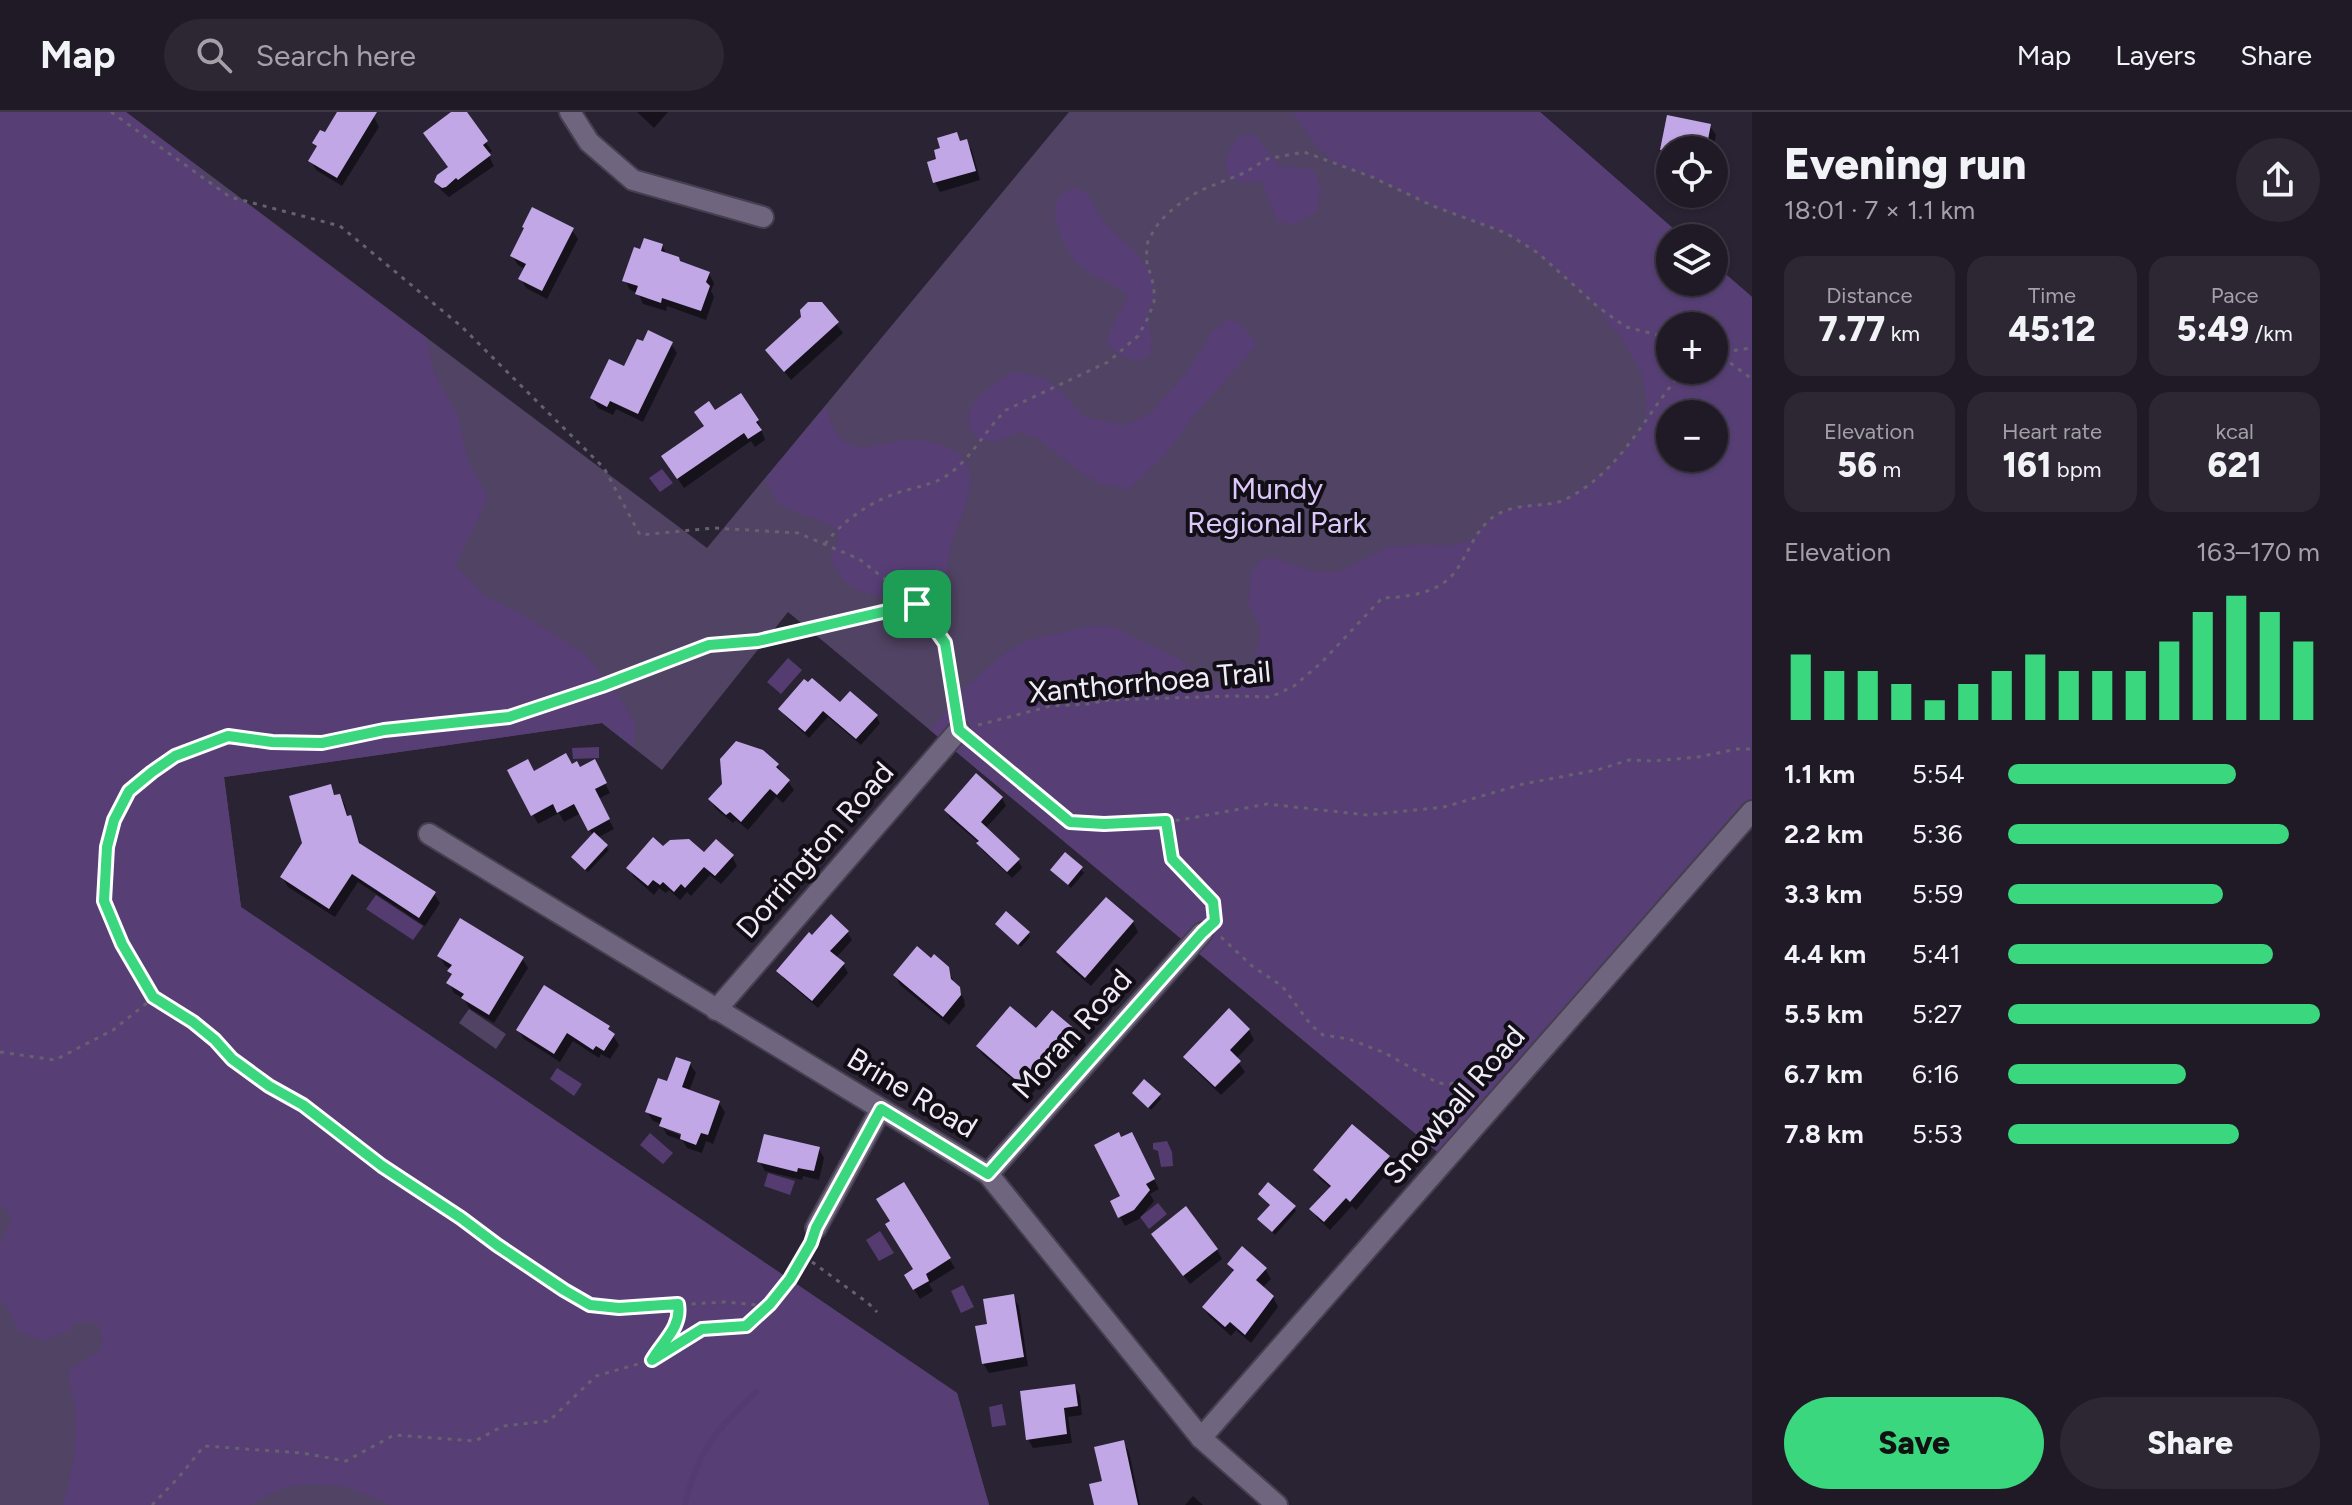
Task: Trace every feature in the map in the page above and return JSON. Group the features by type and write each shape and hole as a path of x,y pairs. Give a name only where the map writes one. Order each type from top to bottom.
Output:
{"street":[{"path":"570,112 589,142 633,180 763,217"},
{"name":"Dorrington Road","path":"716,1010 959,730"},
{"name":"Snowball Road","path":"1201,1438 1752,811"},
{"name":"Brine Road","path":"429,834 988,1174 1201,1438 1277,1505"},
{"name":"Moran Road","path":"988,1174 1202,933"},
{"path":"816,1228 881,1109"}],"path":[{"path":"111,112 230,197 340,226 462,327 604,468 640,535 714,528 798,533 859,559 917,604 945,643 959,730 1070,822 1166,821 1267,804 1367,815 1444,807 1523,784 1597,770 1629,760 1654,761 1752,749"},
{"path":"825,544 852,515 881,499 932,485 954,471 1006,410 1108,362 1138,336 1154,302 1154,287 1146,259 1148,240 1160,221 1199,191 1244,173 1267,159 1304,152 1506,233 1538,253 1598,307 1626,327 1656,334"},
{"path":"1728,351 1752,348"},
{"path":"1728,361 1752,379"},
{"name":"Xanthorrhoea Trail","path":"959,730 1051,706 1109,700 1271,697 1294,686 1321,663 1382,598 1405,597 1431,590 1454,574 1479,530 1498,514 1523,505 1561,501 1592,482 1618,458 1644,426 1672,384"},
{"path":"774,1298 758,1305 725,1302 619,1308 590,1305 497,1245 382,1166 303,1105 269,1086 232,1059 193,1022 153,997 122,944 104,901 107,847 114,820 129,791 175,756 228,736 272,742 322,743 384,730 509,717 709,645 758,641 917,604"},
{"path":"1166,821 1172,859 1213,902 1215,921 1202,933"},
{"path":"1202,933 1218,935 1252,966 1282,986 1311,1025 1323,1035 1349,1039 1385,1053 1438,1083 1450,1084 1501,1068"},
{"path":"0,1052 55,1060 113,1030 153,997"},
{"path":"152,1505 204,1446 302,1453 346,1461 394,1435 475,1441 503,1426 549,1421 596,1376 652,1360 702,1329 746,1326 774,1298 804,1256 816,1228"},
{"path":"804,1256 877,1312"},
{"path":"652,1360 677,1326 680,1315 678,1304"}],"green space":[{"name":"Mundy Regional Park","path":"0,112 126,112 707,548 1069,112 1540,112 1668,224 1656,224 1656,296 1728,296 1728,276 1752,297 1752,811 1446,1159 788,612 662,770 602,723 224,777 241,907 957,1393 989,1505 0,1505"},
{"path":"469,1009 506,1034 496,1049 459,1023"}],"shaded area":[{"path":"0,112 126,112 194,164 203,177 251,207 427,338 433,370 458,415 467,458 488,498 456,565 485,596 520,613 585,654 619,696 635,723 634,748 602,723 224,777 241,907 957,1393 989,1505 391,1505 348,1487 312,1484 282,1488 249,1505 63,1505 76,1438 69,1370 99,1351 103,1337 96,1322 79,1322 65,1333 43,1341 18,1331 10,1312 0,1300 0,1243 12,1218 0,1204"},
{"path":"1292,112 1540,112 1668,224 1656,224 1656,296 1728,296 1728,276 1752,297 1752,811 1446,1159 930,730 968,685 1006,652 1026,641 1089,626 1111,626 1180,659 1217,684 1236,689 1250,676 1260,638 1258,622 1248,604 1251,572 1261,560 1271,557 1313,571 1336,572 1389,547 1447,546 1473,540 1479,530 1498,514 1523,505 1561,501 1592,482 1618,458 1644,426 1647,404 1642,373 1620,336 1598,307 1538,253 1506,233 1433,206 1337,164 1319,149"},
{"path":"1253,133 1280,166 1312,169 1316,174 1320,195 1316,212 1294,225 1277,221 1261,182 1230,179 1225,164 1229,150 1238,137"},
{"path":"1077,187 1090,197 1106,224 1140,258 1151,277 1154,292 1148,318 1151,349 1150,355 1144,358 1132,360 1107,344 1128,295 1079,265 1060,234 1055,216 1057,201 1063,193"},
{"path":"1230,318 1244,327 1257,345 1198,411 1163,457 1129,489 1103,485 1083,474 1037,438 1020,432 999,441 979,441 970,427 969,416 977,400 1013,371 1041,377 1056,386 1084,417 1125,425 1150,413 1182,378 1211,332"},
{"path":"825,407 839,436 852,446 923,441 947,447 960,454 967,464 969,489 949,554 943,598 925,627 904,601 868,594 844,580 832,563 831,552 839,539 836,529 785,507 773,496 765,479"},
{"path":"662,469 673,483 660,492 649,478"},
{"path":"788,658 802,670 781,694 767,682"},
{"path":"599,747 599,758 573,759 572,748"},
{"path":"376,895 423,926 413,940 366,909"},
{"path":"557,1068 582,1084 574,1096 550,1079"},
{"path":"650,1133 673,1153 663,1164 640,1145"},
{"path":"1167,1141 1173,1166 1161,1167 1153,1143"},
{"path":"768,1173 795,1181 790,1195 764,1186"},
{"path":"1158,1203 1167,1214 1149,1229 1140,1217"},
{"path":"880,1231 894,1253 879,1261 866,1240"},
{"path":"963,1285 974,1307 961,1313 951,1291"},
{"path":"1002,1404 1006,1425 992,1427 989,1407"}],"building":[{"path":"337,112 377,112 337,178 308,161 317,146 312,143 320,130 325,132"},
{"path":"451,112 467,112 488,141 483,145 491,155 442,188 434,182 437,175 448,167 423,133"},
{"path":"1667,115 1711,124 1709,136 1663,136"},
{"path":"957,132 960,141 967,139 976,171 933,183 927,162 936,159 934,150 940,148 937,138"},
{"path":"532,207 574,228 542,291 518,279 526,264 510,256"},
{"path":"644,238 663,244 661,251 679,257 680,261 710,272 706,282 710,286 701,311 662,298 661,303 635,294 638,286 622,281 634,247 640,249"},
{"path":"808,302 822,302 839,322 784,372 765,350 801,317 800,310"},
{"path":"648,330 673,342 638,414 610,401 607,407 590,398 609,359 624,366 637,339 643,341"},
{"path":"741,393 762,430 748,439 744,433 677,479 661,456 704,426 694,412 709,401 715,410"},
{"path":"812,678 840,702 850,691 878,715 856,739 823,711 805,732 778,709 804,679 808,682"},
{"path":"736,741 763,750 779,764 776,767 790,780 777,795 770,789 741,822 730,812 726,815 708,799 722,784 720,759"},
{"path":"566,753 572,764 577,761 580,767 595,759 607,783 595,789 610,819 588,831 574,804 557,813 553,804 531,816 507,770 528,759 534,771"},
{"path":"976,773 1003,797 981,822 1020,859 1007,872 976,843 979,841 944,810"},
{"path":"331,784 334,795 340,794 347,816 351,815 359,843 436,892 419,918 352,874 329,909 280,877 302,843 289,796"},
{"path":"594,832 608,845 585,870 571,857"},
{"path":"653,837 663,846 670,840 689,839 704,852 716,839 734,855 715,876 704,867 685,888 681,884 674,892 663,882 660,885 653,880 648,886 626,868"},
{"path":"1065,852 1083,867 1068,885 1050,870"},
{"path":"1106,897 1134,921 1085,978 1056,952"},
{"path":"1006,911 1030,932 1018,945 995,924"},
{"path":"831,914 849,931 830,951 845,963 812,1001 776,971 809,932 812,935"},
{"path":"460,918 524,957 489,1015 461,998 464,994 446,983 452,974 447,971 452,965 437,956"},
{"path":"917,946 931,958 934,954 949,967 951,979 960,987 961,995 943,1017 893,975"},
{"path":"544,985 610,1026 608,1029 615,1034 604,1051 596,1046 593,1050 567,1033 554,1054 516,1030"},
{"path":"1010,1006 1036,1028 1052,1010 1083,1036 1072,1050 1064,1043 1025,1088 976,1046"},
{"path":"1229,1008 1250,1029 1230,1050 1241,1061 1215,1087 1183,1057"},
{"path":"676,1057 691,1062 682,1087 720,1101 708,1135 701,1133 696,1145 680,1139 681,1134 659,1126 662,1118 645,1112 658,1078 667,1081"},
{"path":"1144,1079 1161,1094 1148,1108 1132,1093"},
{"path":"1352,1124 1390,1156 1350,1202 1346,1198 1324,1222 1309,1209 1331,1186 1313,1170"},
{"path":"1119,1132 1121,1137 1132,1132 1155,1179 1146,1184 1150,1190 1134,1210 1118,1218 1110,1201 1120,1196 1094,1145"},
{"path":"764,1134 820,1147 814,1171 798,1168 797,1172 757,1162"},
{"path":"904,1182 951,1258 926,1274 929,1281 913,1290 904,1275 913,1269 885,1224 890,1221 876,1199"},
{"path":"1268,1182 1296,1206 1272,1232 1257,1219 1270,1205 1258,1194"},
{"path":"1186,1206 1218,1249 1183,1276 1151,1234"},
{"path":"1242,1246 1267,1268 1256,1280 1274,1296 1245,1335 1230,1322 1225,1327 1202,1307 1234,1270 1227,1264"},
{"path":"1014,1294 1024,1357 982,1364 975,1326 987,1324 983,1299"},
{"path":"1075,1384 1078,1406 1064,1408 1067,1434 1026,1440 1020,1391"},
{"path":"1124,1440 1138,1505 1094,1505 1089,1484 1102,1481 1094,1447"}],"waterway":[{"path":"685,1505 696,1469 710,1442 756,1392"}],"route":[{"path":"917,604 945,643 959,730 1070,822 1166,821 1172,859 1213,902 1215,921 988,1174 881,1109 790,1279 770,1304 746,1326 702,1329 652,1360 677,1326 680,1315 678,1304 619,1308 590,1305 533,1270 382,1166 303,1105 289,1099 232,1059 193,1022 153,997 122,944 104,901 107,847 114,820 129,791 175,756 228,736 272,742 322,743 384,730 509,717 709,645 758,641 917,604"}]}
